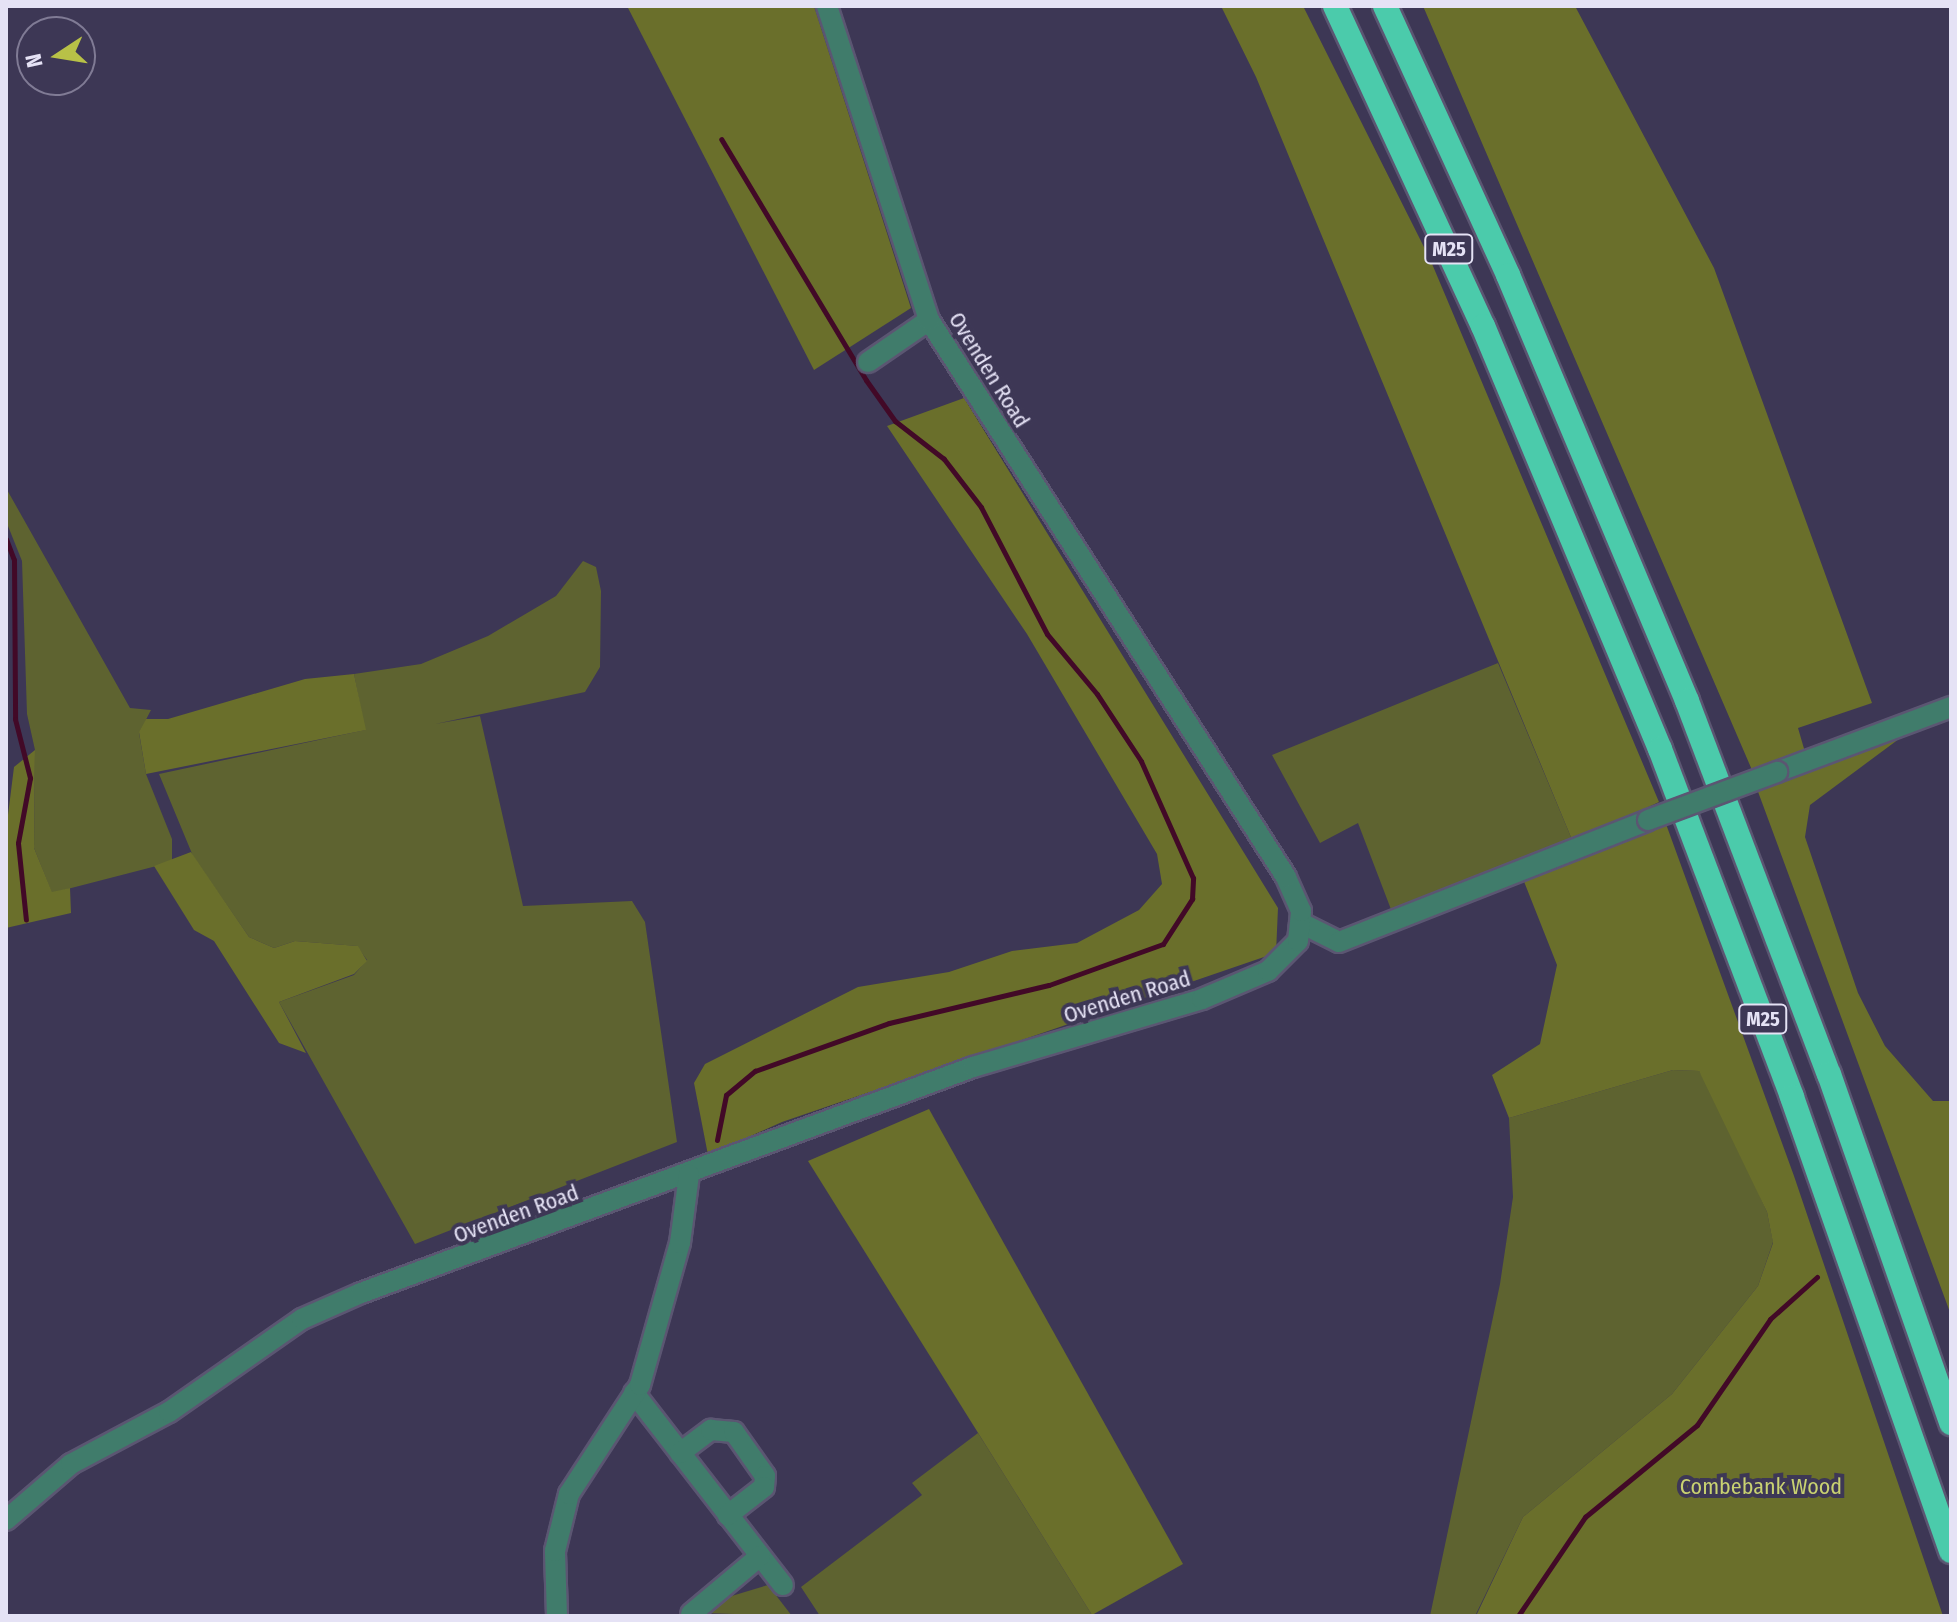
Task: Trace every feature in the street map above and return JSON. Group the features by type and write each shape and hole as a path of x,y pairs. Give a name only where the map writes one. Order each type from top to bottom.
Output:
{"highway":[{"name":"M25","path":"1335,6 1483,326 1660,749 1803,1127 1951,1551"},
{"name":"M25","path":"1385,6 1508,275 1687,701 1829,1074 1951,1423"}],"street":[{"name":"Ovenden Road","path":"827,6 929,320 1286,877 1301,923"},
{"path":"868,362 929,320"},
{"name":"Ovenden Road","path":"6,1520 71,1464 169,1412 302,1319 973,1067 1202,999 1286,959 1339,942 1648,820 1951,707"},
{"path":"1286,959 1301,923 1339,942"},
{"path":"557,1616 555,1551 569,1494 634,1393 680,1243 689,1175"},
{"path":"634,1393 783,1585"},
{"path":"680,1453 711,1430 734,1432 765,1476 764,1487 728,1515"},
{"path":"691,1614 760,1556"}],"green space":[{"path":"627,6 814,6 911,308 814,370"},
{"path":"1221,6 1303,6 1430,259 1659,802 1573,842 1256,77"},
{"path":"1423,6 1575,6 1714,268 1872,703 1798,728 1805,752 1752,770"},
{"path":"964,398 1278,908 1276,953 782,1122 708,1155 694,1083 705,1064 858,987 949,972 1012,951 1077,943 1139,910 1162,884 1157,854 1027,634 887,426"},
{"path":"6,488 130,708 151,710 139,733 146,774 172,839 172,862 52,893 34,848 35,750 27,714 22,561 6,521"},
{"path":"583,561 596,567 601,591 600,667 585,692 435,724 480,716 523,906 632,901 645,922 677,1142 415,1244 279,1002 354,975 367,960 357,946 295,941 274,948 249,937 193,856 159,774 365,730 354,674 421,664 488,636 556,596"},
{"path":"1498,663 1573,842 1392,912 1358,823 1320,843 1272,755"},
{"path":"354,674 366,730 146,774 139,732 146,719 168,719 305,679"},
{"path":"1911,730 1810,805 1805,837 1858,993 1885,1046 1933,1101 1951,1101 1951,1315 1757,789"},
{"path":"35,750 34,848 52,892 70,888 71,913 6,928 6,831 14,767"},
{"name":"Combebank Wood","path":"1666,824 1794,1176 1943,1616 1476,1616 1523,1517 1672,1394 1758,1286 1773,1243 1767,1212 1699,1071 1673,1070 1509,1118 1492,1075 1540,1044 1557,965 1523,879"},
{"path":"191,852 249,937 274,948 295,941 358,946 367,961 354,974 279,1002 306,1053 279,1043 214,941 194,930 154,866"},
{"path":"1673,1070 1699,1071 1713,1092 1767,1212 1773,1242 1758,1286 1672,1394 1523,1517 1475,1616 1430,1616 1500,1284 1513,1197 1509,1118"},
{"path":"929,1109 1183,1564 1092,1615 808,1161"},
{"path":"978,1433 1092,1615 820,1616 801,1587 922,1495 912,1483"},
{"path":"768,1585 792,1616 703,1613 705,1604"}],"waterway":[{"path":"717,1140 726,1095 755,1071 889,1023 1049,985 1163,944 1192,899 1193,878 1141,761 1097,694 1047,634 981,507 944,459 895,421 866,380 721,139"},
{"path":"6,539 14,560 15,719 30,778 18,843 26,920"},
{"path":"1518,1616 1585,1517 1697,1425 1770,1319 1817,1277"}]}
